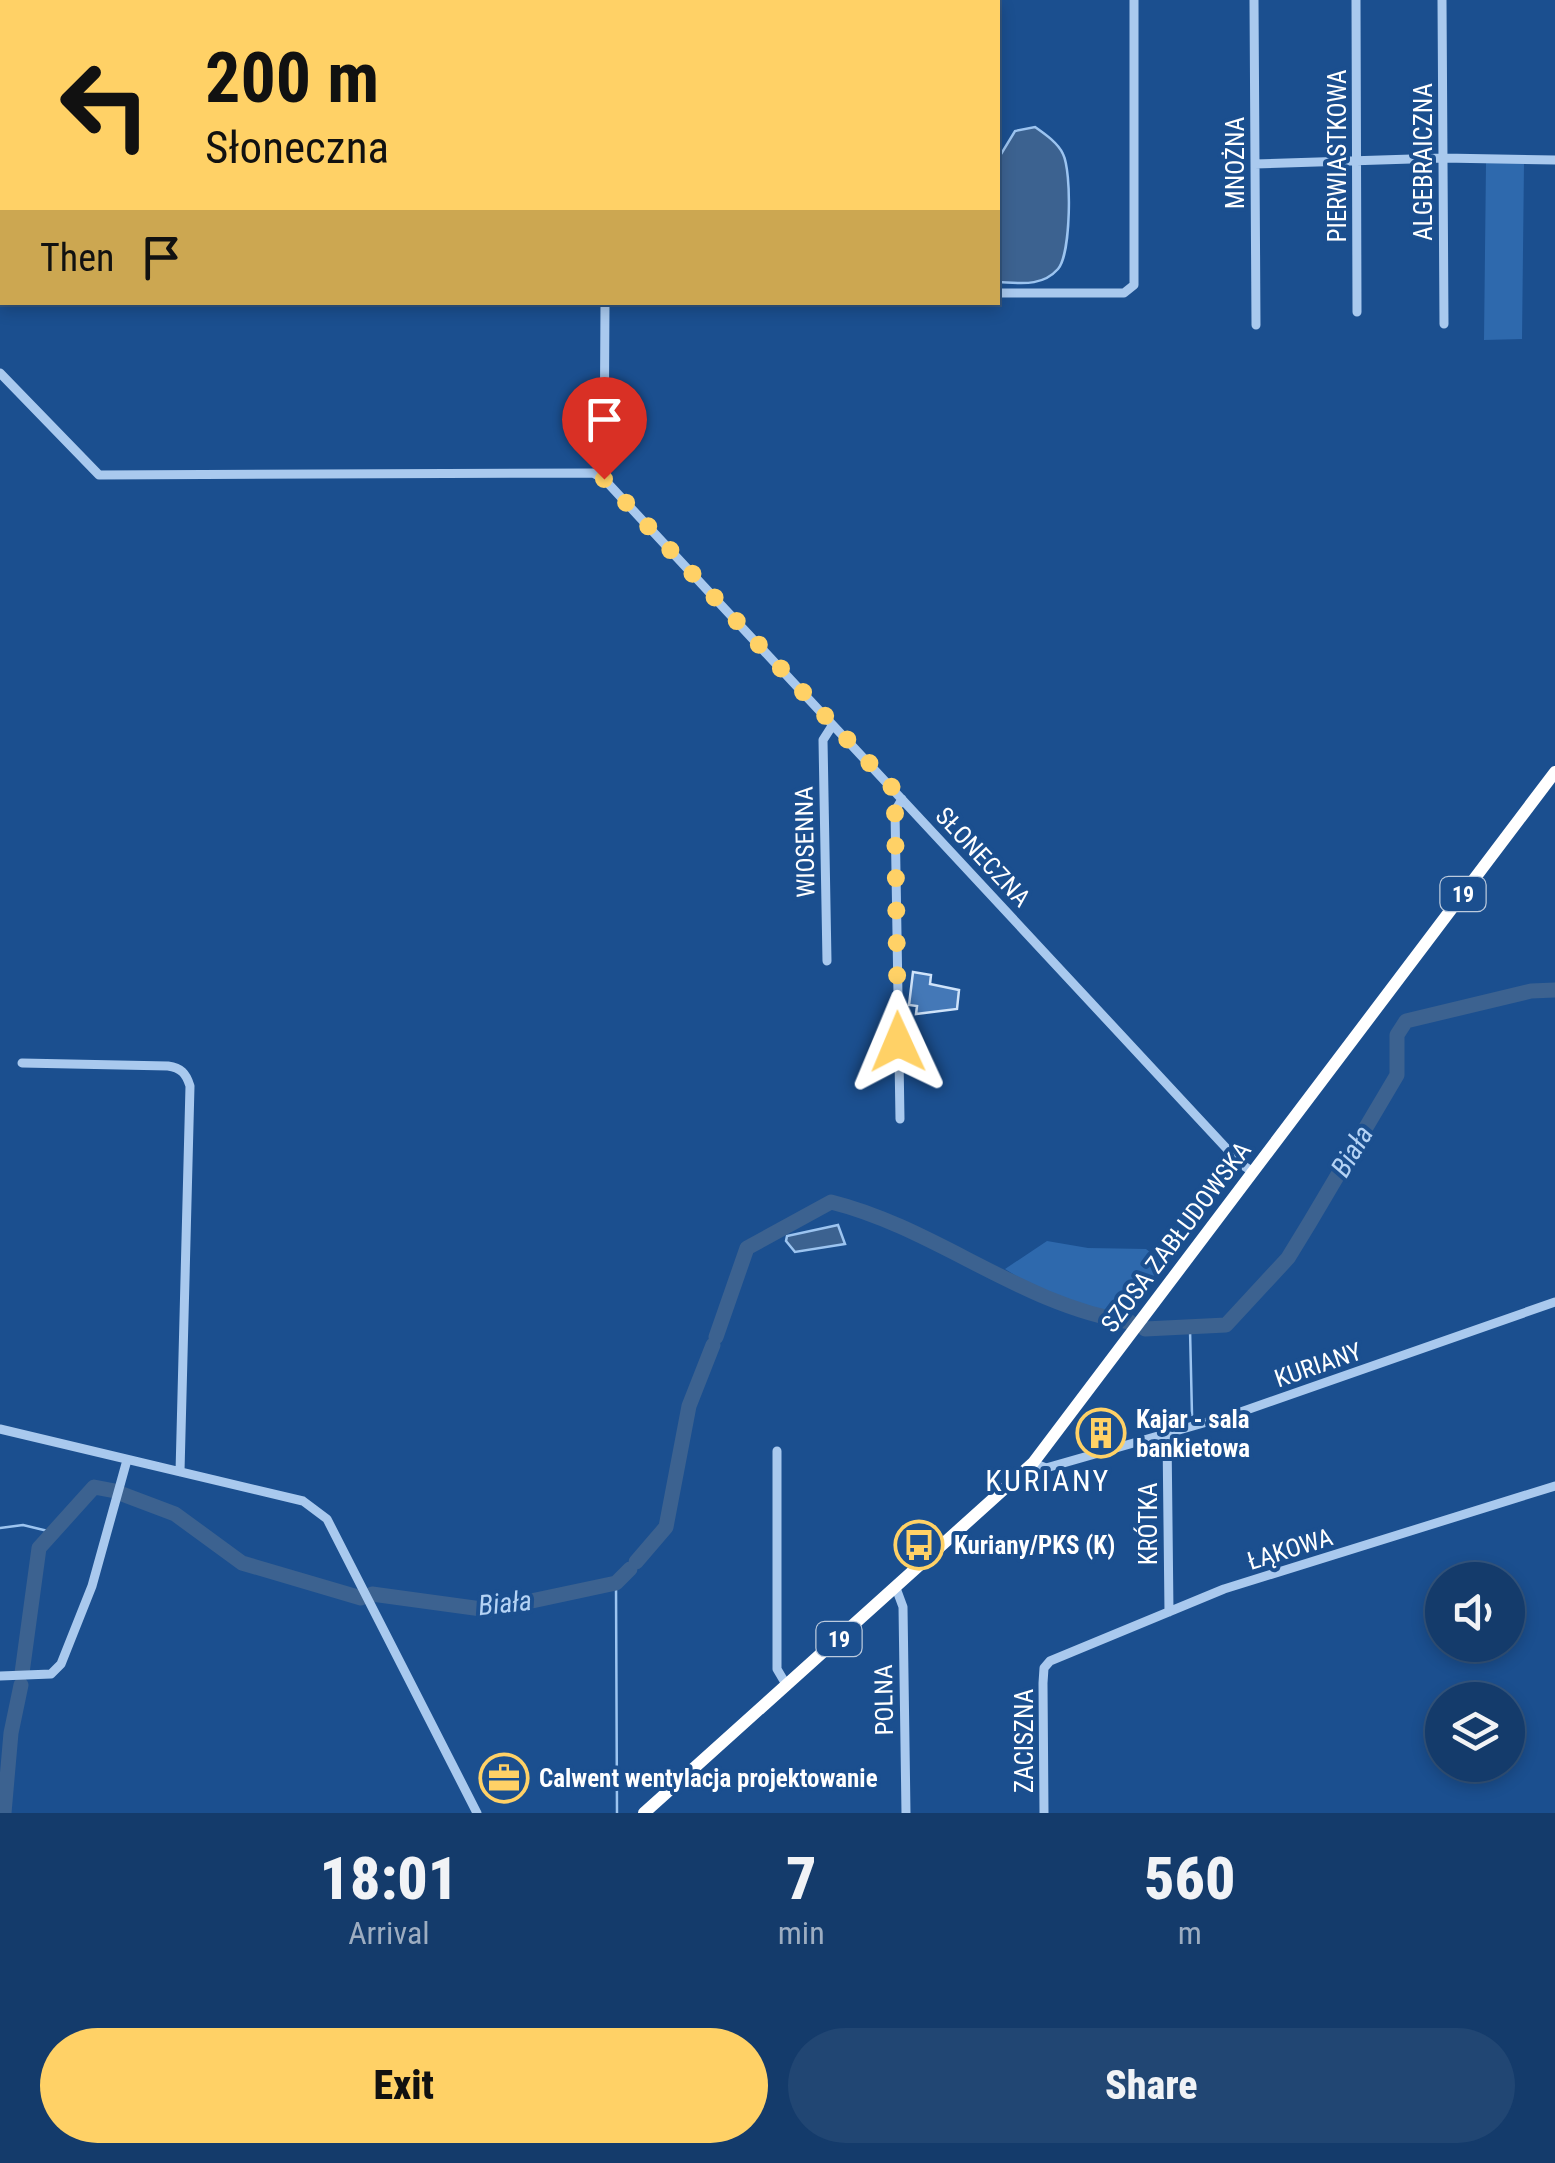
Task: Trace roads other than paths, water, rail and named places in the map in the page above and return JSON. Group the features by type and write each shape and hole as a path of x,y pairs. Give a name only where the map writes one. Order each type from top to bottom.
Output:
{"highway":[{"name":"SZOSA ZABŁUDOWSKA","path":"644,1813 1033,1463 1555,772"}],"street":[{"path":"1000,293 1124,293 1134,285 1134,0"},
{"name":"MNOŻNA","path":"1254,0 1256,325"},
{"name":"PIERWIASTKOWA","path":"1356,0 1357,312"},
{"name":"ALGEBRAICZNA","path":"1442,0 1444,324"},
{"path":"1255,164 1443,158 1555,160"},
{"path":"0,373 99,475 593,474 604,479 605,305"},
{"name":"SŁONECZNA","path":"604,479 1241,1164 1253,1172"},
{"name":"WIOSENNA","path":"828,961 823,740 832,726"},
{"path":"900,1118 895,811 902,798"},
{"path":"22,1063 168,1066 187,1075 190,1105 180,1472"},
{"name":"KURIANY","path":"1033,1463 1046,1468 1166,1435 1302,1392 1555,1302"},
{"path":"0,1429 302,1501 327,1519 477,1813"},
{"name":"KRÓTKA","path":"1166,1435 1169,1612"},
{"path":"778,1451 777,1669 787,1686"},
{"path":"0,1676 51,1674 61,1664 92,1586 127,1460"},
{"name":"ŁĄKOWA","path":"1044,1668 1058,1657 1224,1590 1555,1486"},
{"name":"POLNA","path":"896,1588 904,1607 906,1813"},
{"name":"ZACISZNA","path":"1044,1668 1044,1813"}],"waterway":[{"name":"Biała","path":"1145,1329 1226,1325 1288,1258 1397,1075 1397,1035 1406,1021 1531,991 1555,990"},
{"name":"Biała","path":"716,1337 747,1248 831,1202 907,1229 1053,1300 1130,1322"},
{"path":"1190,1329 1192,1415"},
{"name":"Biała","path":"636,1562 666,1527 689,1406 713,1345"},
{"name":"Biała","path":"22,1673 39,1548 94,1487 115,1491"},
{"name":"Biała","path":"122,1494 175,1514 242,1563 361,1598"},
{"path":"0,1528 23,1525 52,1532"},
{"name":"Biała","path":"372,1594 489,1610 616,1583 630,1569"},
{"path":"616,1583 617,1813"},
{"name":"Biała","path":"4,1813 11,1733 21,1685"}],"place":[{"name":"Kajar - sala bankietowa","path":"1101,1433"},
{"name":"Kuriany/PKS (K)","path":"919,1545"},
{"name":"Calwent wentylacja projektowanie","path":"504,1778"}],"district":[{"name":"KURIANY","path":"1048,1480"}]}
